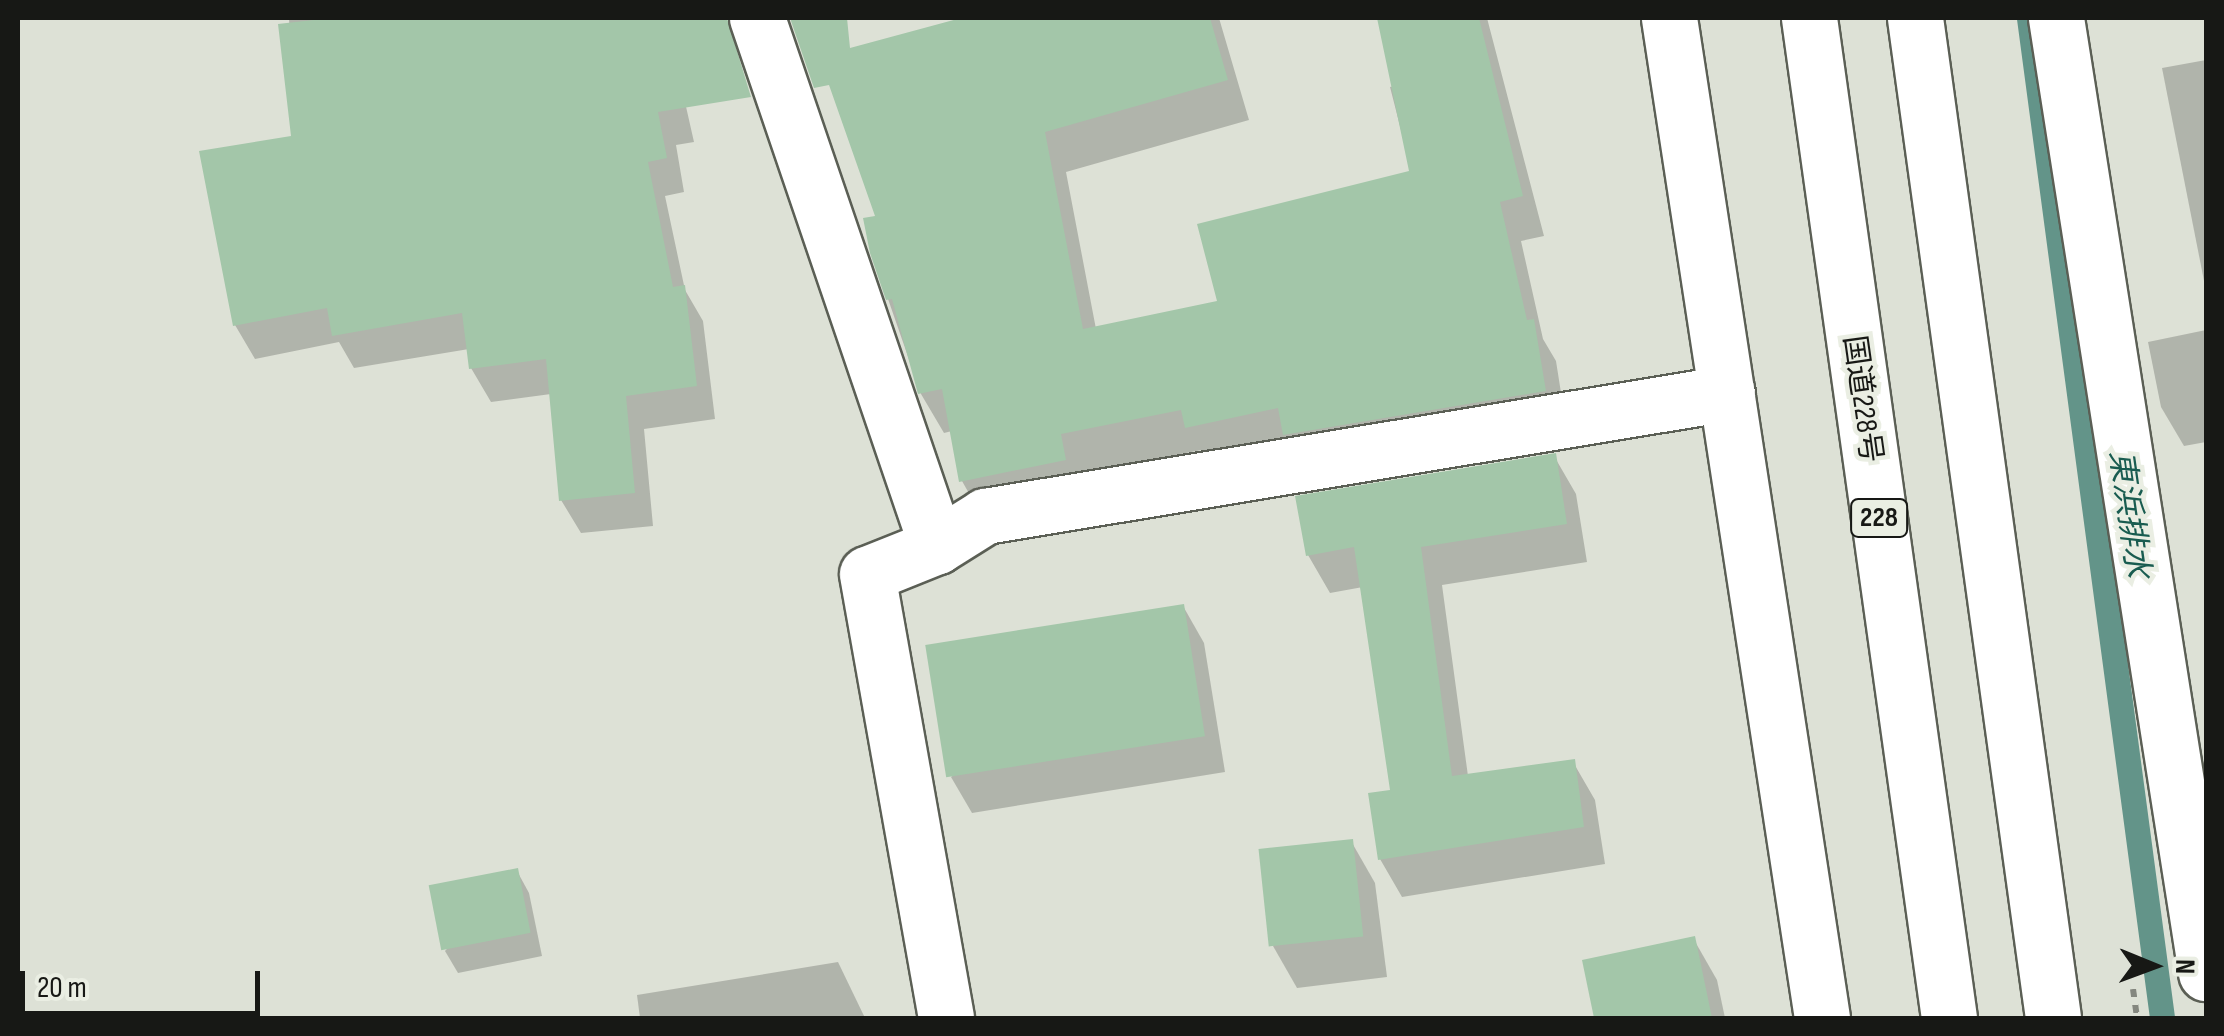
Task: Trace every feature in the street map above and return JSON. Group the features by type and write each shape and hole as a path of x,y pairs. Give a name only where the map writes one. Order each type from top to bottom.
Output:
{"main road":[{"path":"757,18 936,546"},
{"path":"1669,18 1822,1018"},
{"name":"国道228号","path":"1809,18 1949,1018"},
{"path":"1915,18 2054,1018"},
{"path":"2056,18 2206,972"},
{"path":"946,1018 866,574 936,546 985,516 1727,393"}],"building":[{"path":"331,18 727,18 751,97 658,112 667,158 648,162 673,287 685,285 697,386 626,396 635,493 559,501 546,359 469,369 462,313 332,336 327,308 233,326 199,151 291,136 278,24"},
{"path":"790,18 847,18 850,48 961,18 1210,18 1228,80 1045,132 1083,329 1217,301 1197,224 1409,171 1377,18 1479,18 1523,196 1500,202 1527,320 1534,319 1546,391 1283,435 1278,408 1185,428 1181,410 1061,434 1066,460 959,482 942,389 918,394 892,299 886,300 870,253 863,218 875,216 829,85 814,88"},
{"path":"1556,453 1567,524 1421,547 1452,776 1575,759 1584,827 1378,860 1368,793 1390,790 1354,547 1306,556 1295,496"},
{"path":"1184,604 1205,736 946,777 925,645"},
{"path":"1353,839 1363,936 1269,946 1259,849"},
{"path":"518,868 531,933 441,950 429,885"},
{"path":"1695,936 1712,1018 1594,1018 1582,960"}],"waterway":[{"name":"東浜排水","path":"2029,18 2162,1018"}]}
